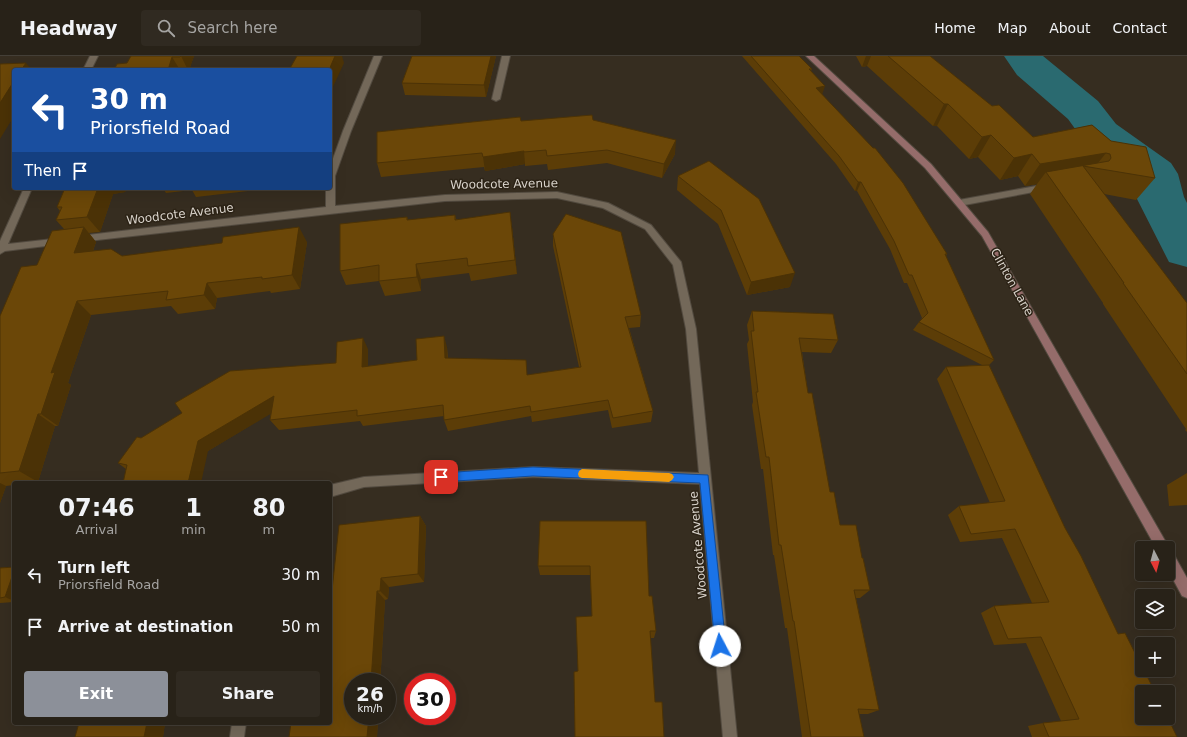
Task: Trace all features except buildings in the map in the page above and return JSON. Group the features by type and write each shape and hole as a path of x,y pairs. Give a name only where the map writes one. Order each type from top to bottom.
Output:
{"main road":[{"name":"Clinton Lane","path":"810,56 928,166 985,234 1159,541"},
{"path":"1175,569 1187,590"}],"street":[{"path":"88,68 94,56"},
{"path":"332,173 347,131 378,56"},
{"path":"496,99 506,56"},
{"path":"959,204 1059,184"},
{"path":"1,249 27,190"},
{"path":"330,210 331,190"},
{"name":"Woodcote Avenue","path":"1,249 330,210 445,198 558,195 605,205 648,227 678,264 691,329 704,479 730,737"},
{"path":"332,490 364,482 533,472 704,479"},
{"path":"237,737 239,725"}],"waterway":[{"path":"1023,56 1031,67 1083,110 1101,134 1155,174 1160,197 1187,249"}],"slow traffic":[{"path":"582,474 669,477"}],"route":[{"path":"441,477 533,472 704,479 720,646"}]}
